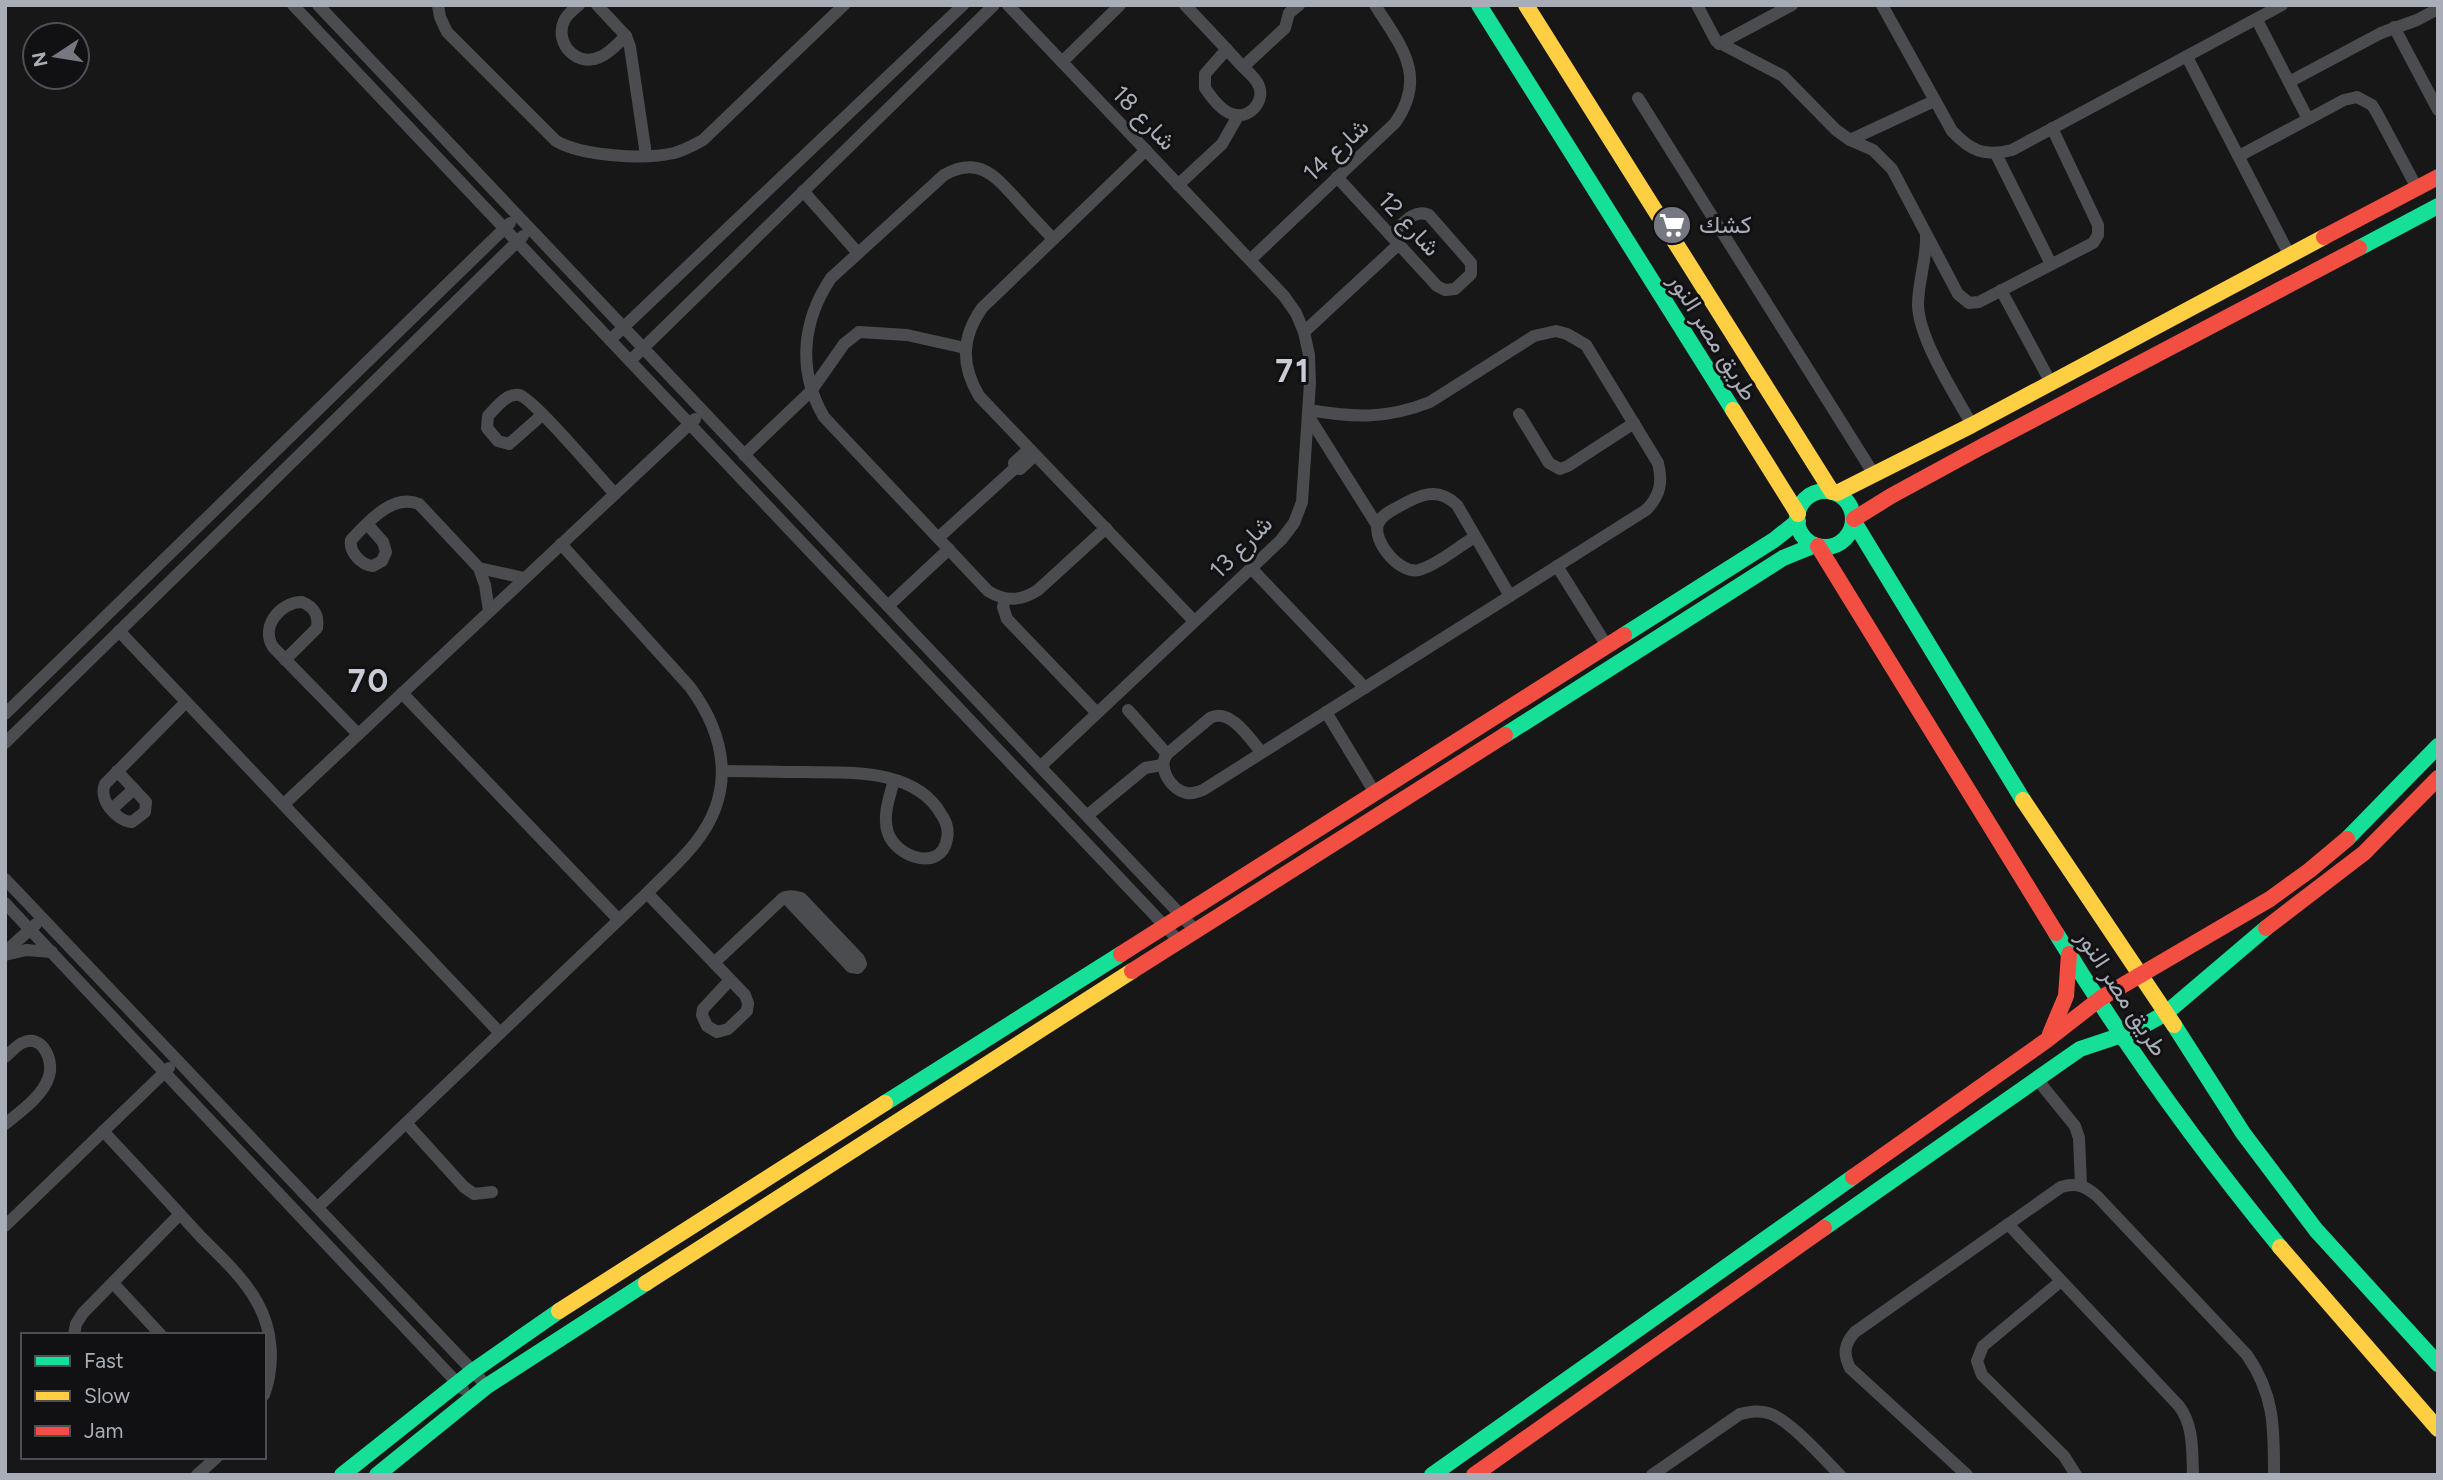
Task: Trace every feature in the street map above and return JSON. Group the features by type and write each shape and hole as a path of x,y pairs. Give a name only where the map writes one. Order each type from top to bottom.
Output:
{"street":[{"path":"293,5 1180,941"},
{"path":"318,5 1195,930"},
{"path":"438,5 439,18 447,32 556,141 587,153 646,155 682,151 704,139 844,5"},
{"path":"579,5 567,15 561,30 564,46 576,57 583,60 599,58 626,36"},
{"path":"597,5 626,36 633,58 646,155"},
{"path":"610,340 963,5"},
{"path":"630,361 994,5"},
{"name":"شارع 18","path":"1008,5 1250,260"},
{"path":"1062,62 1120,5"},
{"path":"1185,5 1227,49 1257,82 1261,95 1256,107 1245,115 1238,116 1225,111 1208,92 1204,83 1208,69 1227,49"},
{"path":"1243,67 1286,28 1288,15 1298,5"},
{"name":"شارع 14","path":"1250,260 1395,123 1404,111 1412,81 1410,65 1375,5"},
{"name":"طريق مصر النور","path":"1479,5 1798,517"},
{"name":"طريق مصر النور","path":"1526,5 1835,492"},
{"path":"1697,5 1711,35 1720,44 1783,76 1824,118 1850,140 1873,150 1892,169 1958,294 1965,301 1974,303 2093,243 2099,230 2052,128"},
{"path":"1720,44 1792,5"},
{"path":"1882,5 1952,131 1977,151 1996,154 2012,150 2281,5"},
{"path":"2289,82 2394,27 2417,20 2438,9"},
{"path":"2257,20 2308,119"},
{"path":"2394,27 2438,110"},
{"path":"927,40 942,55"},
{"path":"2187,57 2290,256"},
{"path":"2239,156 2344,100 2357,97 2365,100 2378,115 2417,188"},
{"path":"1638,98 1868,479 1875,506"},
{"path":"1850,140 1934,101"},
{"path":"1178,185 1222,144 1238,116"},
{"path":"1146,150 982,308 971,327 965,348 966,365 979,396 1194,621"},
{"path":"1996,154 2052,264"},
{"path":"1053,239 993,174 973,167 963,167 944,175 831,278 813,308 805,345 807,371 811,391 824,417 988,591 1005,599 1016,600 1038,590 1106,528"},
{"name":"شارع 12","path":"1337,177 1437,286 1446,290 1455,289 1471,274 1471,263 1429,215 1422,212 1414,214 1395,240"},
{"path":"342,1475 458,1382 580,1297 1774,540 1798,517 1804,500 1810,495 1825,491 1835,492 1868,479 2438,177"},
{"path":"803,191 858,253"},
{"path":"377,1475 488,1386 1195,930 1783,558 1816,546 1832,547 1849,535 1854,521 1875,506 1969,453 2438,206"},
{"path":"5,713 518,215"},
{"path":"5,743 530,229"},
{"path":"1926,231 1925,265 1919,289 1918,309 1922,326 1930,347 1972,425"},
{"path":"1304,332 1395,240"},
{"name":"شارع 13","path":"1041,766 1288,532 1299,513 1304,491 1309,413 1309,355 1304,332 1290,304 1250,260"},
{"path":"2001,290 2051,383"},
{"path":"1114,696 1165,759 1165,774 1178,790 1196,793 1646,510 1658,494 1661,473 1658,463 1586,345 1556,331 1534,336 1430,402 1413,408 1387,415 1359,417 1309,413"},
{"path":"744,454 811,391 844,344 859,332 907,335 965,348"},
{"path":"542,415 509,444 498,441 487,428 488,416 510,396 524,397 542,415 615,494"},
{"path":"284,804 704,411"},
{"path":"1309,413 1377,526 1378,537 1397,564 1410,571 1424,568 1475,537"},
{"path":"1519,414 1549,463 1560,469 1634,423"},
{"path":"938,538 1015,468 1014,463 1032,452"},
{"path":"1835,492 1849,504 1854,521"},
{"path":"1377,526 1384,516 1417,496 1433,493 1450,499 1457,505 1510,596"},
{"path":"368,525 394,503 413,501 424,507 479,568 489,611"},
{"path":"1798,517 1804,537 1816,546"},
{"name":"طريق مصر النور","path":"1854,521 2024,800 2243,1133 2339,1257 2438,1364"},
{"path":"1774,540 1783,549 1783,558"},
{"path":"317,1207 407,1124 685,854 707,825 720,791 723,771 717,736 701,702 561,544"},
{"name":"طريق مصر النور","path":"1816,546 2119,1034 2190,1134 2278,1247 2438,1429"},
{"path":"888,606 949,549"},
{"path":"165,559 178,573"},
{"path":"1557,566 1607,646"},
{"path":"479,568 524,578"},
{"path":"1251,568 1365,688"},
{"path":"1005,599 1003,607 1007,619 1097,713"},
{"path":"285,660 317,628 317,615 308,604 289,604 270,622 270,643 285,660 358,734"},
{"path":"119,631 500,1033"},
{"path":"37,682 52,697"},
{"path":"402,693 618,919"},
{"path":"117,771 146,805 145,812 136,820 124,821 104,800 102,792 105,784 117,771 186,702"},
{"path":"1326,712 1376,793"},
{"path":"1088,815 1144,768 1165,759 1217,714 1229,718 1262,752"},
{"path":"1432,1475 2121,985 2244,917 2290,886 2321,862 2390,799 2438,746"},
{"path":"723,771 866,774 894,780 924,795 939,809 948,837 939,853 921,859 912,857 897,848 891,840 886,814 894,780"},
{"path":"1474,1475 2036,1078 2080,1049 2134,1031 2166,1013 2256,936 2364,852 2438,778"},
{"path":"112,809 134,789"},
{"path":"5,879 488,1386"},
{"path":"647,893 730,980"},
{"path":"714,963 785,897 792,896 800,898 859,959 861,964 858,968 851,967 785,897"},
{"path":"25,900 8,911 30,929 471,1398"},
{"path":"5,953 41,918"},
{"path":"5,953 26,950 52,953"},
{"path":"2047,1040 2065,1001 2070,970 2069,954"},
{"path":"5,1057 20,1043 37,1042 50,1057 51,1066 46,1084 5,1124"},
{"path":"5,1226 177,1059"},
{"path":"2036,1078 2075,1126 2079,1138 2081,1185"},
{"path":"407,1124 464,1187 474,1194 492,1192"},
{"path":"103,1131 247,1286 258,1303 270,1343 271,1364 266,1386"},
{"path":"1967,1475 1850,1368 1844,1349 1855,1332 2061,1187 2071,1184 2081,1185 2097,1196 2247,1355 2257,1369 2270,1400 2273,1417 2274,1475"},
{"path":"74,1333 83,1313 180,1214"},
{"path":"2008,1224 2186,1415 2192,1439 2193,1475"},
{"path":"2060,1281 1983,1346 1977,1361 1982,1375 2064,1456 2076,1475"},
{"path":"113,1283 159,1333"},
{"path":"1652,1475 1740,1414 1755,1411 1769,1413 1783,1420 1840,1475"},
{"path":"197,1475 215,1459"}],"traffic: fast":[{"path":"1479,5 1733,410"},
{"path":"2359,248 2438,206"},
{"path":"1820,491 1830,491 1845,499 1851,508 1853,519 1851,530 1845,539 1830,547 1820,547 1802,535 1797,524 1797,514 1809,496 1820,491"},
{"path":"1624,635 1774,540 1798,521"},
{"path":"1854,522 2023,800"},
{"path":"1505,735 1783,558 1815,545"},
{"path":"2347,839 2438,746"},
{"path":"1824,1228 2080,1049 2134,1031 2166,1013 2266,928"},
{"path":"2056,933 2162,1094 2280,1247"},
{"path":"885,1103 1121,954"},
{"path":"2174,1025 2243,1133 2316,1230 2438,1364"},
{"path":"1432,1475 1853,1177"},
{"path":"377,1475 487,1386 646,1283"},
{"path":"342,1475 473,1371 559,1311"}],"traffic: slow":[{"path":"1526,5 1832,492"},
{"path":"1837,493 1972,425 2324,237"},
{"path":"1733,410 1798,514"},
{"path":"2023,800 2174,1025"},
{"path":"646,1283 1132,971"},
{"path":"559,1311 885,1103"},
{"path":"2280,1247 2438,1429"}],"traffic: jam":[{"path":"2324,237 2438,177"},
{"path":"1854,519 1981,447 2359,248"},
{"path":"1818,546 2056,933"},
{"path":"1121,954 1624,635"},
{"path":"1132,971 1505,735"},
{"path":"2266,928 2364,853 2438,778"},
{"path":"1853,1177 2047,1040 2101,998 2270,899 2347,839"},
{"path":"2050,1034 2066,996 2069,954"},
{"path":"1474,1475 1824,1228"}],"place":[{"name":"كشك","path":"1672,225"}],"district":[{"name":"71","path":"1293,371"},
{"name":"70","path":"369,681"}]}
